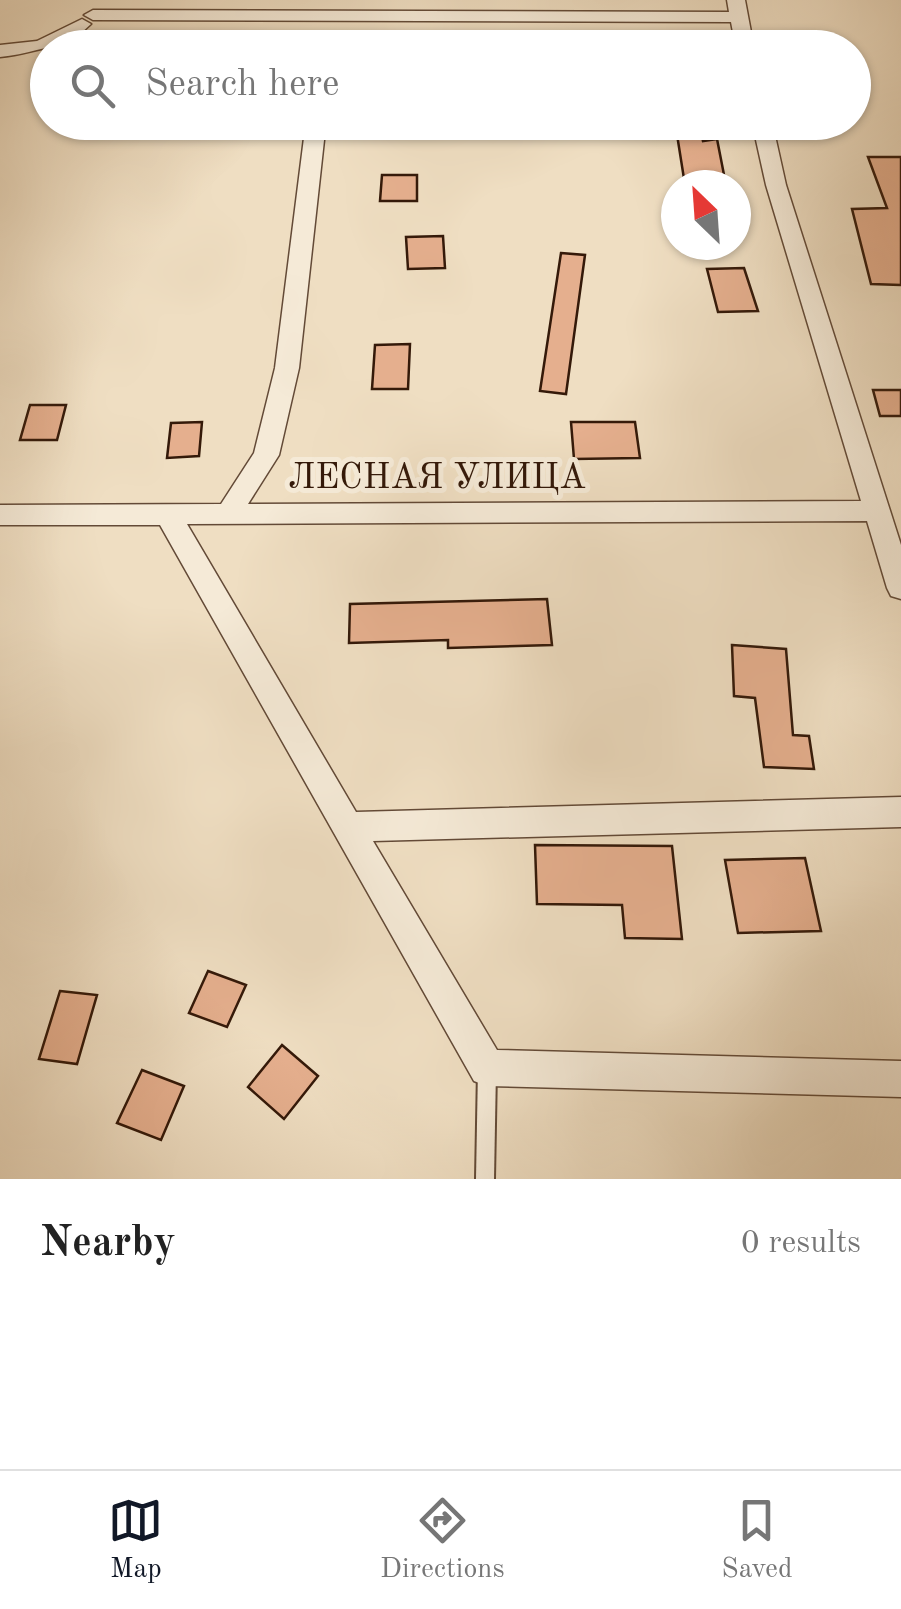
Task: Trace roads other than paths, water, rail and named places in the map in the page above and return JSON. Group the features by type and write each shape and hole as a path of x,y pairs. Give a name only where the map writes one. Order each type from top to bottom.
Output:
{"street":[{"path":"74,30 96,8 737,8"},
{"path":"0,51 30,49"},
{"path":"228,514 266,455 287,368 314,140"},
{"path":"766,140 776,185 901,588"},
{"name":"ЛЕСНАЯ УЛИЦА","path":"0,515 875,511"},
{"path":"169,517 488,1068 901,1079"},
{"path":"348,827 901,812"}],"lane":[{"path":"486,1179 488,1068"}]}
